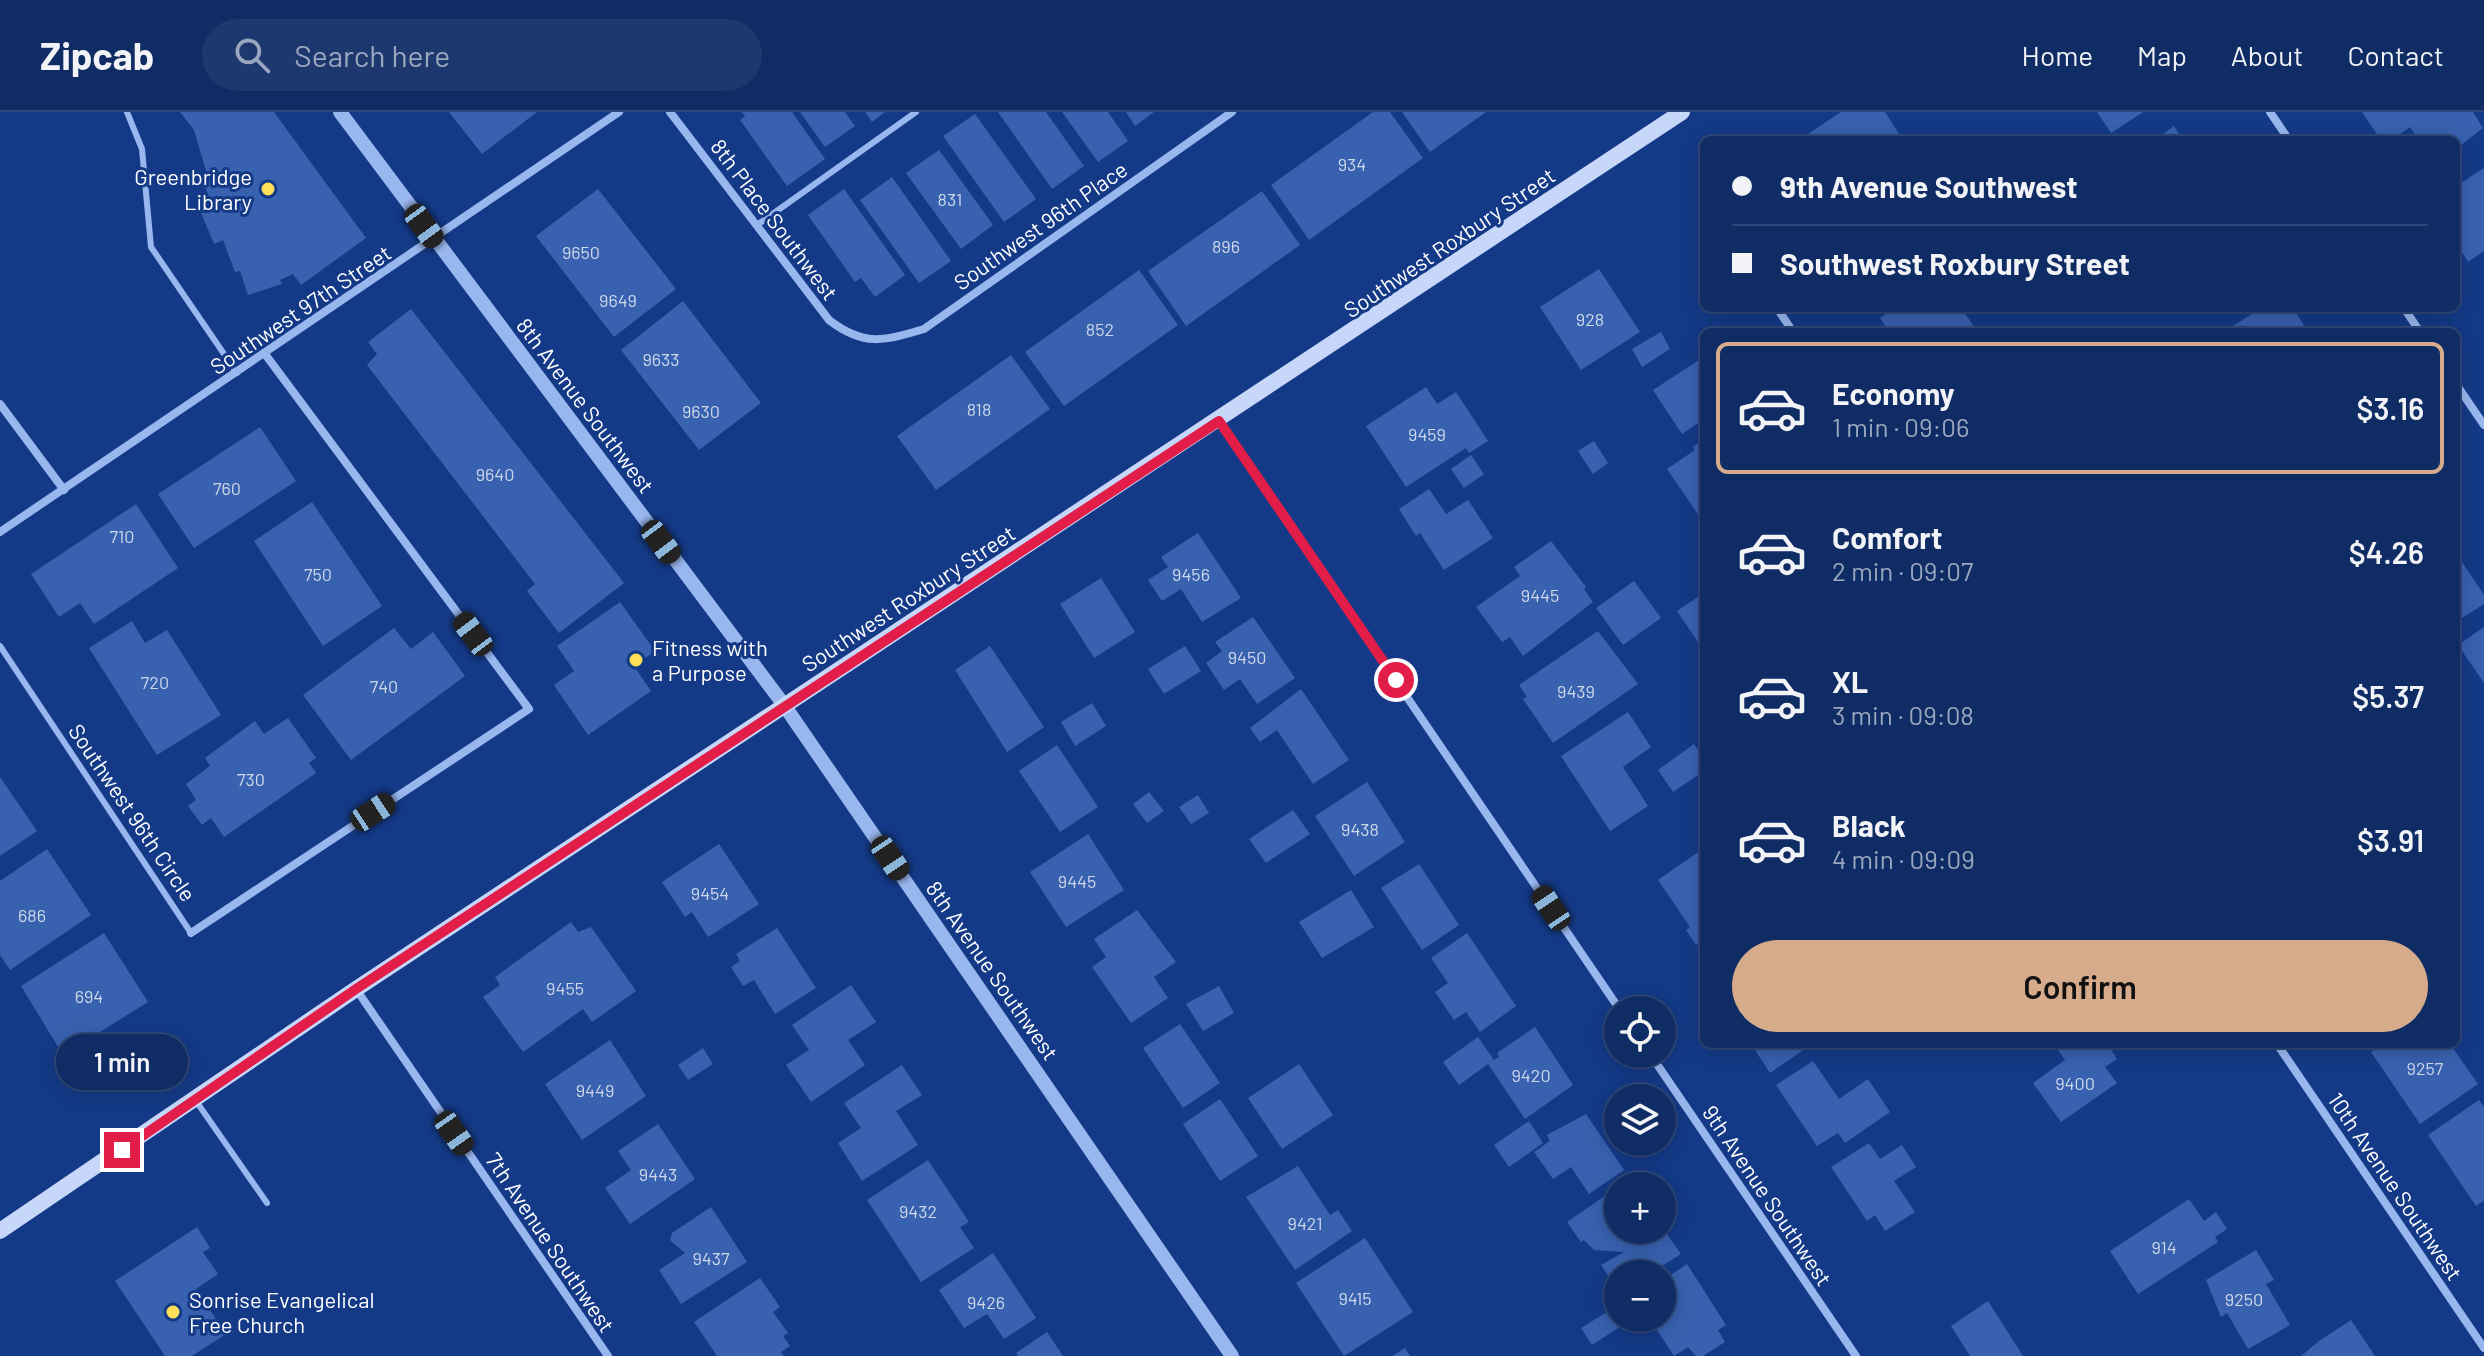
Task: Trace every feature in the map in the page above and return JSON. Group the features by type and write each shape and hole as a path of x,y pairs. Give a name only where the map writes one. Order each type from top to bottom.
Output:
{"main road":[{"name":"Southwest Roxbury Street","path":"0,1231 196,1101 356,989 1682,112"}],"street":[{"name":"8th Avenue Southwest","path":"340,112 784,705 1232,1356"},
{"name":"Southwest 97th Street","path":"0,532 435,240 619,112"},
{"name":"8th Place Southwest","path":"670,112 829,320 859,339"},
{"name":"Southwest 96th Place","path":"859,339 889,340 924,329 1232,112"},
{"path":"2270,112 2286,136"},
{"name":"Southwest 96th Circle","path":"191,933 529,709 265,354"},
{"path":"2460,390 2484,425"},
{"path":"0,404 64,490"},
{"path":"1219,421 1610,996"},
{"name":"7th Avenue Southwest","path":"356,989 608,1356"},
{"name":"10th Avenue Southwest","path":"2280,1048 2484,1348"},
{"name":"9th Avenue Southwest","path":"1660,1068 1856,1356"}],"lane":[{"path":"127,112 142,149 151,247 237,373"},
{"path":"757,225 916,112"},
{"name":"Southwest 96th Circle","path":"0,646 191,933"},
{"path":"196,1101 267,1203"}],"building":[{"name":"Greenbridge Library","path":"180,112 274,112 366,238 301,285 293,274 280,280 282,284 248,295 240,271 235,272 223,240 214,244 199,208 211,204 201,174 206,171 194,130"},
{"path":"449,112 537,112 482,154"},
{"path":"742,112 792,112 825,159 787,186 740,120 745,116"},
{"path":"800,112 845,112 855,126 825,147"},
{"path":"865,112 885,112 872,122"},
{"path":"998,112 1046,112 1084,166 1052,189"},
{"path":"1062,112 1108,112 1128,141 1098,162"},
{"path":"1126,112 1154,112 1135,126"},
{"path":"1373,112 1390,112 1423,158 1309,240 1271,185"},
{"path":"1402,112 1486,112 1430,152"},
{"path":"1841,112 1885,112 1900,136 1805,136"},
{"path":"2097,112 2143,112 2111,133"},
{"path":"2362,112 2473,112 2483,128 2460,146 2460,136 2416,136 2410,127 2398,136 2378,136"},
{"path":"975,114 1036,199 1004,222 943,136"},
{"path":"2174,126 2180,136 2160,136"},
{"path":"939,150 993,225 961,249 906,173"},
{"path":"2484,168 2484,251 2468,262 2460,249 2461,183"},
{"path":"892,177 951,261 919,283 860,200"},
{"path":"598,189 676,289 614,337 536,236"},
{"path":"844,189 905,275 875,297 861,278 855,282 808,215"},
{"path":"1262,191 1300,245 1186,326 1148,271"},
{"path":"1599,269 1640,332 1581,370 1540,307"},
{"path":"1139,270 1178,325 1064,406 1025,352"},
{"path":"683,301 761,403 699,450 621,350"},
{"path":"411,309 624,583 559,633 527,591 535,584 367,365 377,354 368,342"},
{"path":"1888,312 1964,312 1975,328 1886,328 1880,318"},
{"path":"2255,312 2296,312 2306,328 2230,328"},
{"path":"1661,332 1670,349 1642,367 1632,349"},
{"path":"1011,355 1050,409 936,490 897,436"},
{"path":"1699,360 1700,422 1682,434 1653,390"},
{"path":"1426,387 1437,404 1456,392 1488,441 1469,453 1466,448 1406,487 1366,426"},
{"path":"260,427 296,481 194,548 158,494"},
{"path":"1594,441 1608,463 1593,474 1578,451"},
{"path":"1700,442 1700,517 1667,469 1695,450 1693,447"},
{"path":"1471,455 1484,474 1464,488 1451,469"},
{"path":"1429,489 1446,514 1468,500 1493,538 1444,570 1420,533 1416,536 1399,509"},
{"path":"312,502 382,606 323,646 254,541"},
{"path":"136,504 178,568 94,624 80,603 59,617 31,574"},
{"path":"1198,533 1241,598 1202,622 1181,589 1162,601 1148,580 1168,567 1161,557"},
{"path":"1551,541 1586,587 1584,589 1593,602 1523,656 1510,637 1502,642 1476,607 1520,576 1514,567"},
{"path":"2460,559 2484,595 2484,604 2460,619"},
{"path":"1101,578 1135,632 1094,658 1060,604"},
{"path":"1634,581 1661,618 1623,645 1596,608"},
{"path":"1700,596 1700,645 1677,611"},
{"path":"620,602 655,651 634,666 651,691 588,735 554,685 574,671 557,646"},
{"path":"1253,617 1295,678 1257,704 1240,679 1224,690 1206,663 1222,651 1215,642"},
{"path":"132,621 145,643 167,630 221,715 157,755 89,648"},
{"path":"2484,627 2484,683 2460,648 2460,644"},
{"path":"394,628 411,649 433,632 465,676 351,760 303,695"},
{"path":"1598,631 1638,684 1553,743 1523,699 1527,697 1519,685"},
{"path":"990,646 1044,727 1007,752 955,670"},
{"path":"1185,646 1201,671 1164,694 1148,669"},
{"path":"1301,689 1349,760 1313,784 1277,730 1260,742 1250,728"},
{"path":"1092,703 1106,726 1075,746 1061,722"},
{"path":"1628,712 1651,747 1623,767 1648,806 1610,831 1561,756"},
{"path":"288,718 316,758 309,763 316,773 224,837 211,818 202,825 188,806 196,800 186,784 210,766 205,758 255,721 264,734"},
{"path":"1694,744 1700,752 1700,774 1673,792 1658,770"},
{"path":"1057,745 1098,807 1060,832 1019,771"},
{"path":"0,777 37,831 0,856"},
{"path":"1367,782 1405,842 1354,876 1315,816"},
{"path":"1149,792 1164,811 1147,823 1133,804"},
{"path":"1198,795 1209,813 1191,824 1179,807"},
{"path":"1293,810 1310,834 1266,863 1249,839"},
{"path":"1088,834 1124,890 1066,927 1030,872"},
{"path":"719,844 759,904 708,937 692,912 685,917 662,882"},
{"path":"47,849 91,915 10,970 0,955 0,881"},
{"path":"1700,851 1700,942 1696,945 1686,930 1690,927 1658,880"},
{"path":"1419,864 1459,925 1422,950 1381,888"},
{"path":"1351,890 1374,927 1322,958 1299,922"},
{"path":"1137,910 1176,962 1154,977 1168,998 1131,1023 1092,967 1106,957 1094,939"},
{"path":"571,922 578,932 591,927 636,991 592,1022 583,1009 523,1052 483,997 500,985 495,977"},
{"path":"777,928 816,988 775,1014 754,980 743,986 731,967 740,961 736,954"},
{"path":"104,933 148,1002 63,1055 21,986"},
{"path":"1467,933 1516,1006 1480,1032 1466,1012 1454,1020 1435,992 1448,983 1431,958"},
{"path":"851,985 876,1022 848,1040 865,1065 811,1102 786,1065 809,1050 792,1025"},
{"path":"1219,986 1234,1013 1203,1031 1186,1004"},
{"path":"1180,1024 1220,1083 1183,1108 1143,1048"},
{"path":"1535,1027 1573,1085 1525,1119 1488,1064 1459,1085 1443,1062 1478,1037 1494,1060 1499,1057 1497,1053"},
{"path":"610,1040 646,1096 582,1140 545,1084"},
{"path":"703,1048 713,1064 688,1080 678,1065"},
{"path":"1754,1048 1806,1048 1770,1073"},
{"path":"2057,1048 2116,1048 2112,1051 2117,1059 2105,1067 2117,1083 2061,1122 2033,1083 2065,1060"},
{"path":"2377,1048 2453,1048 2478,1084 2420,1124 2371,1052"},
{"path":"1813,1061 1839,1099 1868,1079 1890,1112 1845,1143 1838,1133 1817,1146 1776,1085"},
{"path":"1299,1064 1333,1115 1282,1149 1248,1098"},
{"path":"902,1065 922,1095 896,1111 918,1145 862,1181 838,1143 861,1128 844,1103"},
{"path":"1220,1099 1258,1156 1220,1181 1183,1124"},
{"path":"2479,1100 2484,1107 2484,1201 2476,1206 2428,1135"},
{"path":"1586,1114 1604,1141 1604,1156 1614,1156 1624,1170 1604,1172 1604,1184 1589,1194 1571,1167 1553,1179 1534,1152 1550,1141 1547,1135"},
{"path":"1529,1121 1543,1143 1509,1167 1494,1145"},
{"path":"658,1124 695,1179 630,1224 605,1188 631,1170 618,1151"},
{"path":"1869,1143 1880,1159 1902,1145 1916,1167 1894,1181 1915,1212 1885,1231 1875,1215 1867,1221 1831,1167"},
{"path":"928,1160 969,1222 960,1227 974,1248 921,1282 867,1200"},
{"path":"1298,1166 1330,1215 1338,1210 1352,1231 1295,1270 1246,1197"},
{"path":"1604,1197 1604,1244 1674,1244 1681,1254 1671,1260 1610,1260 1624,1252 1594,1250 1584,1240 1581,1242 1567,1222"},
{"path":"2189,1199 2204,1221 2216,1212 2227,1229 2215,1237 2218,1242 2138,1294 2110,1251"},
{"path":"711,1207 747,1262 681,1304 659,1270 685,1253 670,1240 672,1233"},
{"name":"Sonrise Evangelical Free Church","path":"197,1227 210,1248 203,1252 218,1274 196,1289 226,1334 192,1356 165,1356 115,1281"},
{"path":"1365,1238 1413,1312 1344,1356 1296,1283"},
{"path":"2256,1250 2274,1280 2266,1284 2290,1325 2248,1349 2227,1313 2221,1317 2206,1280"},
{"path":"993,1253 1036,1318 1004,1339 987,1314 964,1328 939,1290"},
{"path":"1687,1264 1726,1325 1718,1330 1725,1342 1703,1356 1696,1356 1688,1347 1674,1356 1658,1332 1676,1332 1676,1271"},
{"path":"760,1278 780,1307 773,1312 788,1333 783,1336 790,1346 781,1352 784,1356 717,1356 694,1322"},
{"path":"1988,1301 2023,1356 1970,1356 1951,1326"},
{"path":"1604,1314 1604,1332 1612,1332 1592,1345 1581,1328"},
{"path":"2351,1320 2375,1356 2301,1356 2319,1341"},
{"path":"1047,1332 1063,1356 1018,1356 1016,1353"},
{"path":"1405,1348 1410,1356 1392,1356"}],"place":[{"name":"Greenbridge Library","path":"268,189"},
{"name":"Fitness with a Purpose","path":"636,660"},
{"name":"Sonrise Evangelical Free Church","path":"173,1312"}],"route":[{"path":"122,1150 356,989 1219,421 1396,680"}]}
